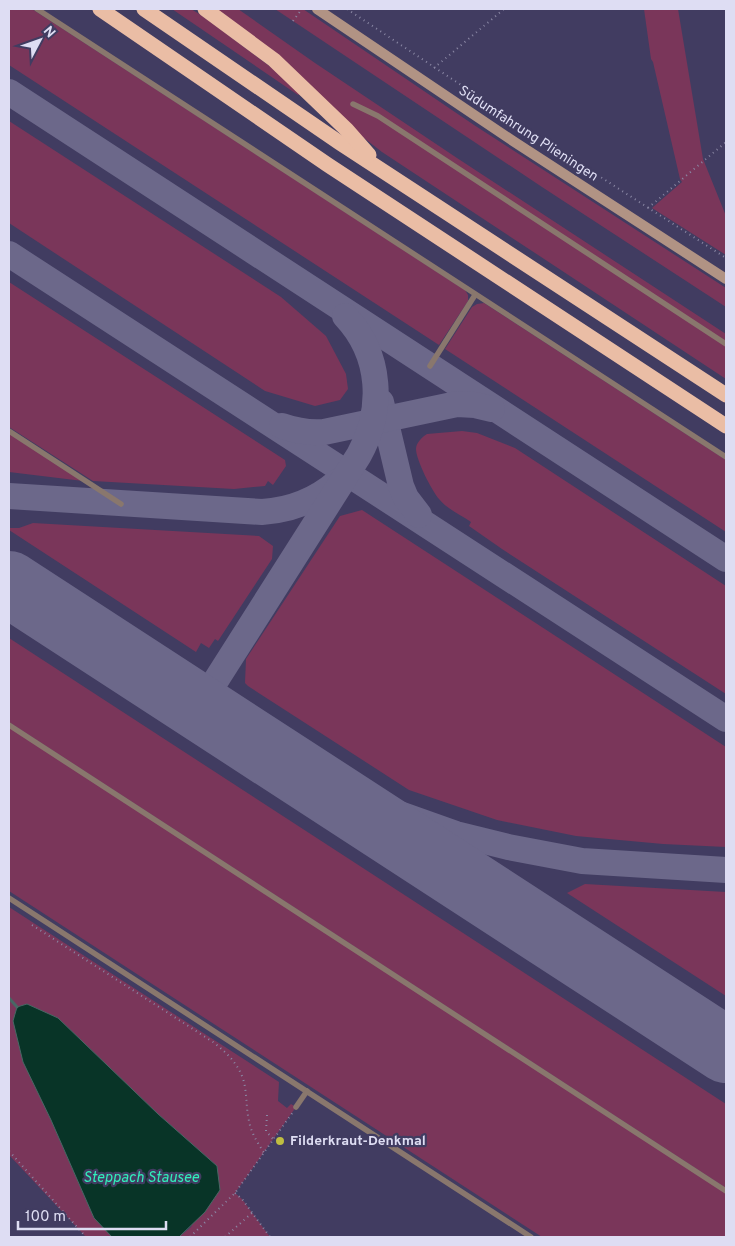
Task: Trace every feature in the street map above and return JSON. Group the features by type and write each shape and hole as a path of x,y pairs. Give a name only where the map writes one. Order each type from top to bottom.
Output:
{"highway":[{"path":"100,9 343,175 726,426"},
{"path":"144,9 385,172 726,395"},
{"path":"205,9 274,60 350,134 385,172"}],"main road":[{"name":"Südumfahrung Plieningen","path":"317,9 726,279"}],"lane":[{"path":"38,9 726,457"},
{"path":"353,104 378,116 726,344"},
{"path":"430,366 475,295"},
{"path":"9,431 121,504"},
{"path":"9,724 726,1191"},
{"path":"9,898 531,1237"},
{"path":"296,1107 307,1091"}],"path":[{"path":"294,21 302,9"},
{"path":"347,9 434,68 726,258"},
{"path":"434,68 504,9"},
{"path":"648,208 726,142"},
{"path":"32,924 213,1042 228,1054 244,1081 249,1121 256,1141 264,1153"},
{"path":"190,1237 235,1193 296,1107"},
{"path":"267,1115 266,1131 273,1139"},
{"path":"9,1151 86,1237"},
{"path":"235,1193 253,1212 270,1237"},
{"path":"225,1237 253,1212"}],"shaded area":[{"path":"9,9 32,9 465,290 468,295 468,301 439,345 9,65"},
{"path":"172,9 191,9 204,17 276,71 299,94 298,95"},
{"path":"215,9 238,9 457,158 726,334 726,379 382,152 355,131"},
{"path":"275,9 303,9 474,125 726,288 726,307 542,187"},
{"path":"644,9 678,9 703,159 726,216 726,255 652,208 682,182 651,59"},
{"path":"9,121 281,297 326,336 346,374 348,389 340,400 315,406 265,391 9,223"},
{"path":"9,282 285,460 286,466 273,485 268,481 265,486 234,489 93,481 9,427"},
{"path":"484,303 726,460 726,532 445,349 472,307"},
{"path":"462,431 477,433 515,448 726,586 726,694 502,549 469,526 471,522 442,503 425,475 416,447 427,434"},
{"path":"9,433 83,481 9,472"},
{"path":"362,510 726,747 726,847 663,844 576,836 497,820 409,790 248,686 245,683 246,659 340,516"},
{"path":"33,523 259,536 273,546 272,559 218,641 215,639 209,648 201,643 196,652 9,530 9,528 19,528"},
{"path":"9,638 726,1104 726,1188 9,722"},
{"path":"9,727 726,1193 726,1237 542,1237 9,891"},
{"path":"585,884 726,892 726,996 567,893"},
{"path":"9,907 279,1082 278,1101 287,1108 291,1104 296,1107 235,1193 242,1199 270,1237 179,1237 191,1227 217,1166 158,1114 58,1018 51,1120 94,1218 112,1237 86,1237 9,1155"}],"water":[{"name":"Steppach Stausee","path":"27,1004 58,1018 158,1114 217,1166 220,1190 205,1212 179,1237 112,1237 94,1218 23,1062 13,1021 17,1007"}],"waterway":[{"path":"9,998 17,1007"}],"taxiway":[{"path":"9,92 726,559"},
{"path":"9,254 726,719"},
{"path":"199,707 359,455 367,438 373,420 375,402 375,383 372,365 357,331 345,316"},
{"path":"381,402 401,486 406,498 419,515"},
{"path":"282,426 303,431 324,432 457,404 475,405 492,409"},
{"path":"9,496 262,512 293,507 329,489 337,482"},
{"path":"332,794 394,812 456,834 508,847 582,861 726,870"}],"runway":[{"path":"9,584 726,1050"}],"place":[{"name":"Filderkraut-Denkmal","path":"280,1141"}]}
